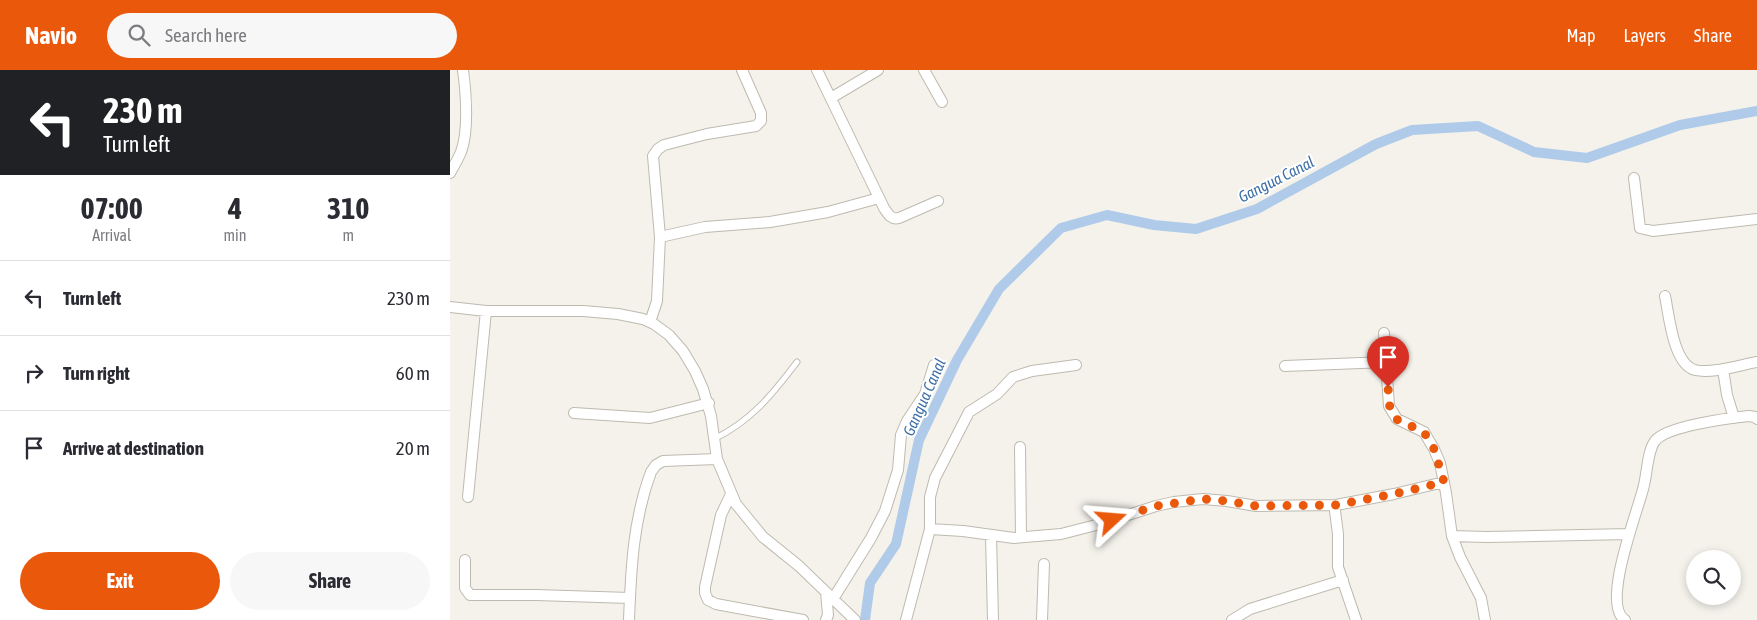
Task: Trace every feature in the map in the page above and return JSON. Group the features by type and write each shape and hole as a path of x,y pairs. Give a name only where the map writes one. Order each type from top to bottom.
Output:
{"street":[{"path":"450,172 462,151 466,95 463,70"},
{"path":"650,322 657,301 660,237 654,153 664,146 707,134 752,127 759,124 761,114 742,70"},
{"path":"817,70 889,216 896,219 938,201"},
{"path":"831,98 878,70"},
{"path":"924,70 942,102"},
{"path":"1634,178 1640,228 1646,230 1653,231 1757,219"},
{"path":"660,237 705,227 770,222 828,212 879,198"},
{"path":"1665,296 1675,343 1689,367 1695,370 1707,370 1757,362"},
{"path":"450,307 486,311 583,311 618,314 650,322 669,336 683,352 695,371 709,403 717,459 730,494 763,536 799,566 855,620"},
{"path":"468,497 486,311"},
{"path":"1384,333 1391,412 1396,419 1424,432 1434,449 1444,482 1452,536 1460,557 1481,598 1485,620"},
{"path":"1285,366 1386,362"},
{"path":"906,620 930,529 930,498 935,478 969,412 997,394 1013,377 1076,364"},
{"path":"826,620 833,598 871,538 885,511 898,470 901,434 907,421 925,394 934,365"},
{"path":"1722,368 1734,418"},
{"path":"574,413 650,418 709,403"},
{"path":"1623,620 1617,607 1619,578 1629,534 1643,490 1655,441 1671,430 1749,416 1757,419"},
{"path":"1020,447 1021,537"},
{"path":"628,620 631,568 636,528 651,472 656,465 663,461 717,459"},
{"path":"930,529 1021,537 1061,534 1156,506 1203,499 1256,506 1336,505 1444,482"},
{"path":"730,494 721,516 704,587 708,600 716,604 803,620"},
{"path":"1336,505 1338,567 1356,620"},
{"path":"1452,536 1629,534"},
{"path":"991,535 993,620"},
{"path":"465,560 465,588 470,595 630,598"},
{"path":"1042,620 1044,564"},
{"path":"1232,620 1250,609 1342,580"}],"lane":[{"path":"713,440 740,425 762,406 797,362"}],"waterway":[{"name":"Gangua Canal","path":"865,620 870,583 896,544 919,440 957,360 999,289 1061,228 1107,215 1154,225 1196,229 1257,209 1376,144 1412,130 1478,126 1534,152 1587,158 1680,125 1757,111"}],"route":[{"path":"1112,520 1174,502 1203,499 1276,507 1336,505 1444,482 1440,463 1424,432 1393,416 1389,406 1388,387"}]}
